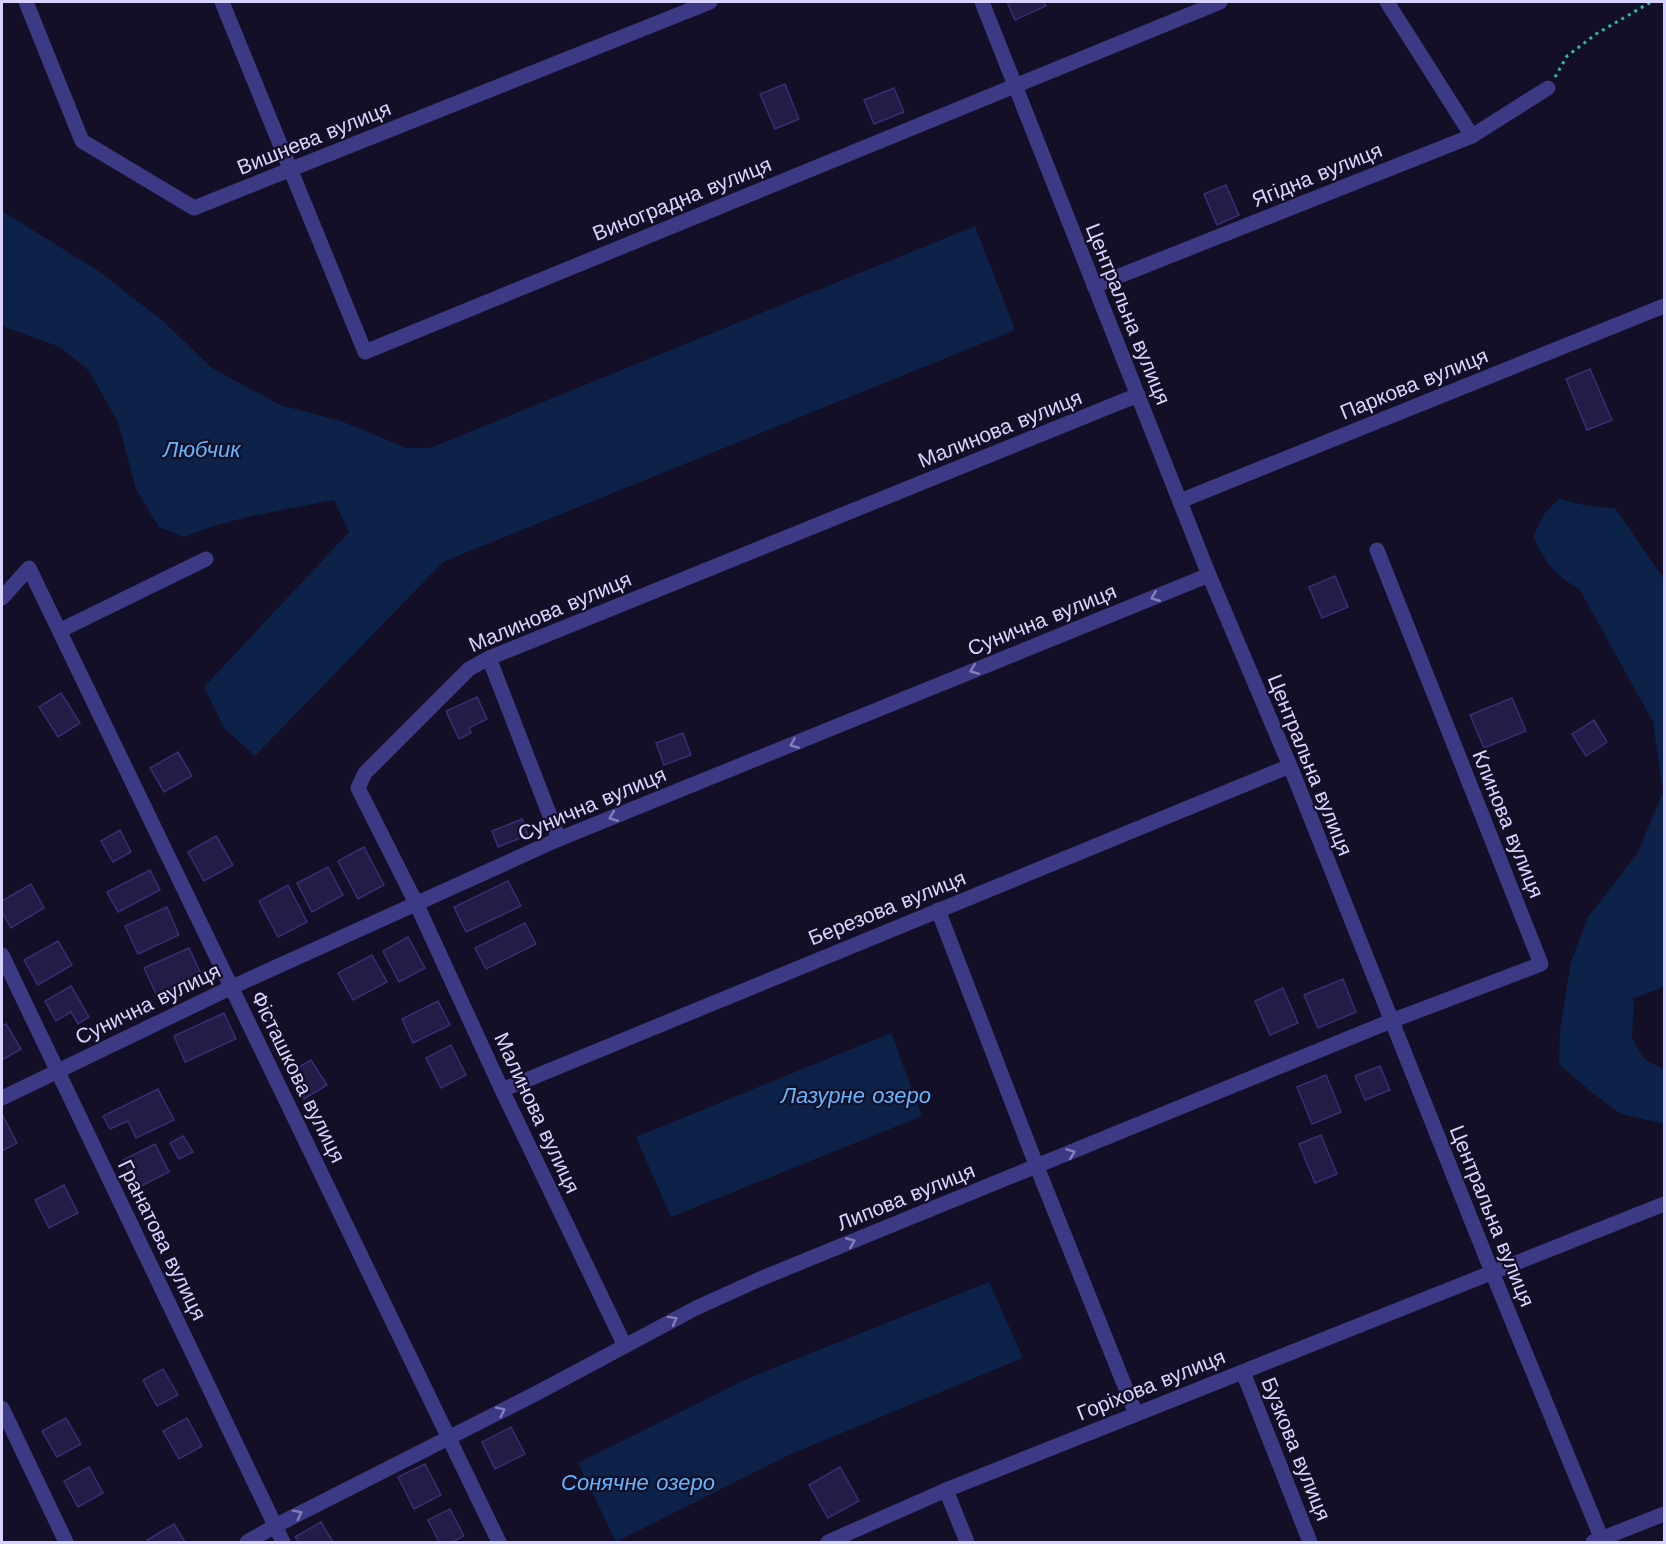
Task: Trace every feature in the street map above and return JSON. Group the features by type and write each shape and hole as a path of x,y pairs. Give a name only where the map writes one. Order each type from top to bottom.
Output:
{"street":[{"name":"Вишнева вулиця","path":"26,2 82,141 194,208 710,2"},
{"path":"222,2 290,170"},
{"name":"Центральна вулиця","path":"982,2 1209,575 1290,766 1599,1541"},
{"name":"Виноградна вулиця","path":"290,170 365,352 1220,2"},
{"path":"1388,2 1472,136"},
{"name":"Ягідна вулиця","path":"1094,286 1472,136 1548,88"},
{"name":"Паркова вулиця","path":"1180,501 1665,306"},
{"name":"Малинова вулиця","path":"625,1346 502,1090 416,903 358,788 365,773 469,669 489,658 1138,395"},
{"name":"Клинова вулиця","path":"1377,550 1541,964 1391,1021"},
{"path":"61,630 206,560"},
{"name":"Фісташкова вулиця","path":"2,598 29,568 61,630 499,1542"},
{"name":"Сунична вулиця","path":"2,1098 232,987 559,839 1209,575"},
{"path":"489,658 559,839"},
{"name":"Березова вулиця","path":"502,1090 1290,766"},
{"path":"938,910 1037,1167 1136,1414"},
{"name":"Гранатова вулиця","path":"2,955 283,1542"},
{"name":"Липова вулиця","path":"247,1542 537,1393 696,1308 760,1279 1391,1021"},
{"name":"Горіхова вулиця","path":"828,1542 946,1490 1665,1204"},
{"name":"Бузкова вулиця","path":"1243,1372 1310,1542"},
{"path":"2,1408 66,1542"},
{"path":"946,1490 967,1542"},
{"path":"1599,1541 1665,1514"}],"path":[{"path":"1548,88 1567,56 1596,34 1651,2"}],"water":[{"name":"Любчик","path":"2,211 97,270 163,321 212,368 280,405 341,421 407,448 430,448 975,226 1015,330 443,562 255,756 224,728 204,687 349,532 334,500 239,519 184,537 159,527 136,489 118,422 89,371 60,347 2,326"},
{"path":"1559,499 1588,506 1615,508 1664,579 1664,987 1634,998 1632,1038 1644,1059 1664,1069 1664,1124 1621,1114 1559,1064 1560,1031 1571,962 1588,917 1637,854 1663,792 1653,722 1580,590 1551,567 1533,536 1545,513"},
{"name":"Лазурне озеро","path":"891,1033 922,1116 671,1217 636,1137"},
{"name":"Сонячне озеро","path":"989,1282 1023,1358 791,1454 616,1542 578,1463 751,1377"}],"building":[{"path":"1007,2 1044,2 1046,6 1015,20"},
{"path":"785,84 799,119 775,129 760,94"},
{"path":"894,88 904,112 874,124 864,100"},
{"path":"1226,185 1239,215 1217,225 1204,194"},
{"path":"1590,369 1612,420 1587,430 1566,379"},
{"path":"1335,576 1348,607 1322,618 1309,587"},
{"path":"61,693 80,723 58,737 39,707"},
{"path":"477,697 487,719 469,728 471,733 459,739 446,711"},
{"path":"1512,698 1526,731 1484,748 1470,715"},
{"path":"1594,720 1607,742 1586,756 1572,734"},
{"path":"683,733 691,755 664,765 656,743"},
{"path":"178,752 192,776 164,792 150,768"},
{"path":"522,819 528,835 498,847 492,831"},
{"path":"120,830 131,852 113,862 101,841"},
{"path":"216,836 233,865 204,881 188,852"},
{"path":"364,847 384,885 358,899 338,861"},
{"path":"328,867 343,895 312,912 297,883"},
{"path":"150,870 160,890 118,912 107,892"},
{"path":"508,881 521,906 466,932 454,907"},
{"path":"31,884 44,908 11,928 2,912 2,901"},
{"path":"288,885 307,922 278,937 259,901"},
{"path":"167,907 179,935 138,954 125,926"},
{"path":"525,923 536,944 486,969 475,948"},
{"path":"408,937 425,968 399,982 383,951"},
{"path":"58,941 72,965 38,985 24,960"},
{"path":"189,948 202,976 157,996 144,968"},
{"path":"372,955 387,982 353,1000 338,973"},
{"path":"1343,979 1356,1012 1318,1028 1304,995"},
{"path":"71,986 89,1017 78,1024 71,1012 56,1021 45,1001"},
{"path":"1283,988 1298,1023 1270,1035 1255,1001"},
{"path":"438,1001 450,1025 413,1043 402,1019"},
{"path":"224,1013 236,1039 185,1062 174,1036"},
{"path":"6,1024 21,1049 2,1060 2,1026"},
{"path":"451,1045 466,1075 441,1088 426,1058"},
{"path":"311,1060 327,1085 304,1099 289,1073"},
{"path":"1380,1066 1390,1090 1365,1100 1355,1076"},
{"path":"1326,1075 1341,1112 1312,1124 1297,1087"},
{"path":"158,1089 174,1120 136,1138 128,1121 110,1129 103,1116"},
{"path":"2,1117 17,1143 2,1151"},
{"path":"1321,1135 1337,1174 1315,1183 1299,1144"},
{"path":"183,1136 193,1152 179,1159 170,1143"},
{"path":"155,1144 169,1172 137,1188 123,1160"},
{"path":"64,1185 78,1213 49,1228 35,1200"},
{"path":"163,1369 178,1395 157,1406 143,1380"},
{"path":"66,1418 81,1444 57,1457 42,1431"},
{"path":"187,1418 202,1446 179,1459 163,1431"},
{"path":"511,1427 525,1454 495,1469 482,1442"},
{"path":"425,1464 441,1495 414,1509 398,1477"},
{"path":"89,1467 103,1493 78,1507 64,1481"},
{"path":"840,1467 859,1501 828,1518 809,1485"},
{"path":"450,1509 464,1536 452,1542 439,1542 428,1520"},
{"path":"321,1522 333,1542 299,1542 295,1537"},
{"path":"174,1524 185,1542 148,1542 147,1540"}]}
